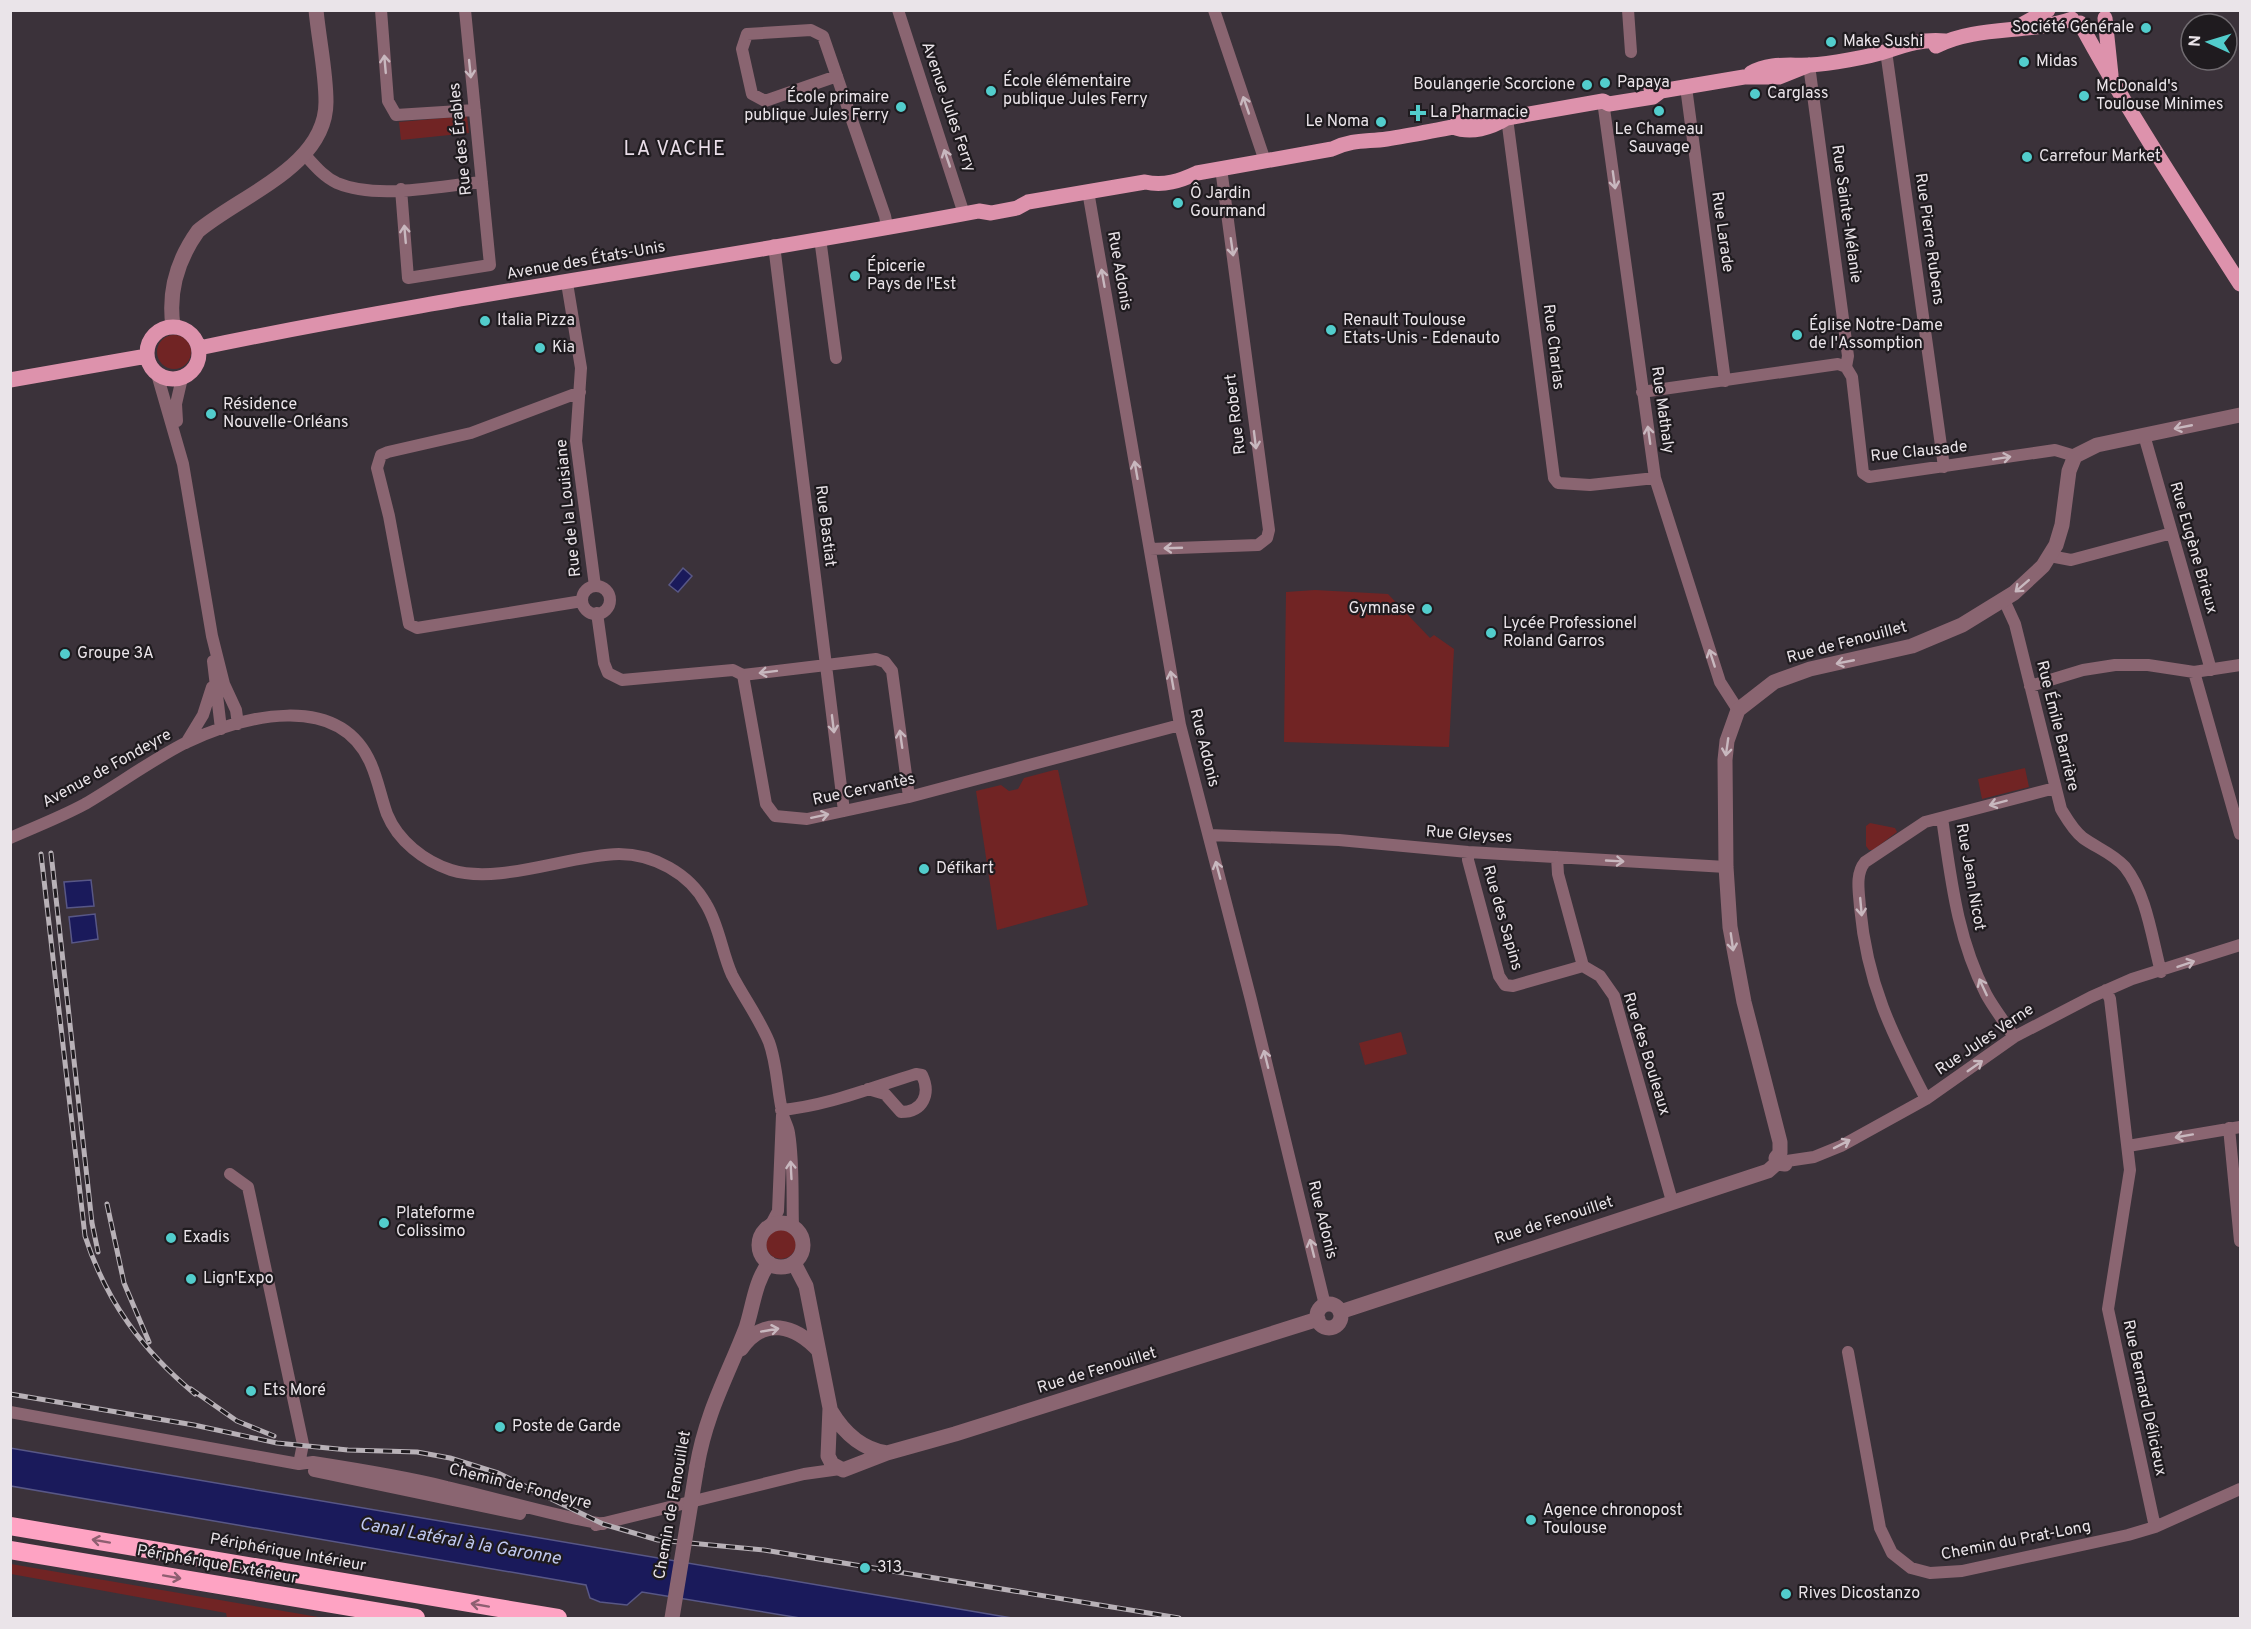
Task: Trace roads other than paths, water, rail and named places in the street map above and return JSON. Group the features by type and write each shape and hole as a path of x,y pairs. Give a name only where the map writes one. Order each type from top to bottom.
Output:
{"highway":[{"name":"Périphérique Intérieur","path":"10,1526 558,1618"},
{"name":"Périphérique Extérieur","path":"10,1550 416,1618"}],"main road":[{"name":"Avenue des États-Unis","path":"2004,30 2022,24 2048,10"},
{"name":"Avenue des États-Unis","path":"199,348 306,327 971,212 998,202 1016,200 1028,202 1145,182 1153,176 1179,171 1197,173 1332,149 1366,138 1385,139 1453,127 1461,120 1471,118 1491,115 1507,118 1603,102 1608,97 1644,90 1661,91 1744,77 1755,70 1777,65 1809,65 1886,51 1899,45 1930,39 1945,41 2004,30 2055,25 2072,18 2092,23 2108,14"},
{"path":"2108,14 2111,75"},
{"path":"2072,18 2099,61 2111,75 2154,150 2241,284"},
{"path":"173,326 193,335 199,348 198,363 182,378 165,378 158,374 147,356 150,339 156,332 173,326"},
{"path":"10,380 147,356"}],"street":[{"path":"173,326 171,298 174,282 189,243 198,231 306,155 316,141 325,115 316,10"},
{"path":"381,10 388,102 396,115 475,110"},
{"name":"Rue des Érables","path":"401,189 408,278 490,265 465,10"},
{"name":"Avenue Jules Ferry","path":"898,10 971,212"},
{"path":"1214,10 1265,160"},
{"path":"1628,10 1631,52"},
{"path":"837,76 765,101 752,94 742,49 747,34 811,30 823,36 837,76 887,226"},
{"name":"Rue Pierre Rubens","path":"1886,51 1944,467"},
{"name":"Rue Sainte-Mélanie","path":"1809,65 1848,356 1846,367"},
{"name":"Rue Larade","path":"1686,87 1725,381"},
{"name":"Rue Mathaly","path":"1603,102 1655,478 1720,682 1738,710"},
{"name":"Rue Charlas","path":"1507,118 1554,478 1558,483 1590,485 1655,478"},
{"path":"306,155 319,171 335,182 373,191 482,183"},
{"name":"Rue Robert","path":"1150,549 1258,545 1267,538 1269,530 1221,168"},
{"name":"Rue Adonis","path":"1088,191 1180,725 1325,1305"},
{"path":"820,238 836,358"},
{"name":"Rue Bastiat","path":"774,245 844,812"},
{"name":"Rue de la Louisiane","path":"567,283 581,368 576,441 595,586"},
{"path":"1642,392 1838,364 1846,367"},
{"name":"Rue Clausade","path":"1846,367 1852,377 1863,473 1869,477 2055,450 2075,456"},
{"name":"Avenue de Fondeyre","path":"158,374 179,446"},
{"name":"Avenue de Fondeyre","path":"182,378 176,404 179,446 212,636 224,684 236,710 238,724"},
{"path":"580,392 471,433 388,452 381,455 377,468 389,516 409,624 417,628 582,601"},
{"path":"2075,456 2097,445 2241,415"},
{"name":"Rue Eugène Brieux","path":"2144,435 2211,670"},
{"name":"Rue de Fenouillet","path":"1738,710 1784,678 1810,669 1912,646 1962,625 2020,589 2050,556 2060,534 2069,471 2075,456"},
{"path":"2050,556 2070,560 2172,533"},
{"name":"Rue de la Louisiane","path":"595,586 607,591 610,600 605,610 597,613 589,612 582,601 587,590 595,586"},
{"name":"Rue Émile Barrière","path":"2004,600 2015,624 2061,808 2071,826 2083,837 2115,857 2125,867 2137,887 2161,972"},
{"path":"597,613 604,663 608,673 622,680 733,670 743,675 876,660 885,662 892,671 909,797"},
{"name":"Avenue de Fondeyre","path":"10,838 82,805 186,743 221,729 213,679 212,636"},
{"path":"2030,686 2083,670 2115,665 2148,666 2194,672 2241,665"},
{"path":"2194,672 2241,834"},
{"name":"Rue Cervantès","path":"743,675 766,804 776,816 807,819 844,812 1180,725"},
{"name":"Avenue de Fondeyre","path":"186,743 203,715 213,679"},
{"path":"1738,710 1727,741 1725,760 1726,867 1735,959 1777,1127 1782,1159"},
{"path":"221,729 238,724 303,714 329,721 343,729 357,741 369,759 393,827 414,849 440,866 468,874 490,873 620,854 646,857 670,868 690,882 707,904 733,976 770,1044 782,1112 789,1131 793,1227"},
{"path":"1926,1099 1894,1037 1874,986 1858,885 1860,870 1865,862 1914,827 2055,788"},
{"name":"Rue Jean Nicot","path":"1942,818 1960,928 1987,995 2014,1037"},
{"name":"Rue Gleyses","path":"1209,835 1339,840 1468,852 1726,867"},
{"name":"Rue des Sapins","path":"1468,852 1467,860 1499,976 1505,985 1513,986 1583,966"},
{"path":"1557,857 1558,874 1583,966"},
{"name":"Rue Jules Verne","path":"1782,1159 1803,1160 1832,1149 1926,1099 2014,1037 2106,990 2132,979 2161,972 2241,945"},
{"name":"Rue des Bouleaux","path":"1583,966 1600,976 1614,996 1672,1201"},
{"name":"Rue Bernard Délicieux","path":"2106,990 2110,999 2128,1146 2128,1188 2108,1309 2155,1527"},
{"path":"782,1112 922,1074 926,1095 916,1110 901,1112 885,1094 868,1089"},
{"path":"770,1226 784,1223 793,1227 800,1234 803,1246 794,1263 782,1267 770,1263 761,1254 759,1246 762,1234 770,1226 778,1211 782,1112"},
{"path":"2128,1146 2235,1128 2241,1241"},
{"name":"Rue de Fenouillet","path":"1340,1312 1768,1171 1782,1159"},
{"path":"230,1174 248,1187 303,1444 299,1464"},
{"name":"Chemin de Fenouillet","path":"672,1618 703,1432 745,1329 761,1276 770,1263"},
{"path":"794,1263 806,1286 830,1408 830,1460 840,1469"},
{"path":"1325,1305 1334,1306 1340,1312 1339,1323 1334,1327 1325,1327 1318,1319 1319,1311 1325,1305"},
{"name":"Rue de Fenouillet","path":"603,1524 804,1474 850,1469 859,1463 887,1453 955,1434 1318,1319"},
{"name":"Chemin de Fenouillet","path":"729,1366 745,1343 754,1334 764,1329 777,1328 796,1332 807,1338 819,1351"},
{"name":"Chemin du Prat-Long","path":"1848,1352 1880,1528 1893,1553 1911,1568 1930,1573 1962,1571 2155,1527 2241,1489"},
{"path":"830,1408 854,1439 862,1455 859,1463"},
{"name":"Chemin de Fondeyre","path":"10,1412 299,1464 312,1470 402,1487 574,1526 603,1524"},
{"name":"Rue de Fenouillet","path":"804,1474 836,1438 854,1439"},
{"path":"854,1439 871,1450 887,1453"}],"water":[{"path":"683,568 692,576 678,592 669,585"},
{"path":"91,880 94,906 67,908 64,882"},
{"path":"95,914 98,939 72,943 69,917"},
{"name":"Canal Latéral à la Garonne","path":"10,1448 1012,1618 800,1618 642,1592 627,1605 600,1602 590,1598 586,1585 11,1486"}],"railway":[{"path":"51,853 92,1223 98,1252"},
{"path":"41,854 85,1236 104,1282 128,1323 158,1360 195,1394"},
{"path":"107,1204 124,1283 149,1342"},
{"path":"191,1389 237,1421 274,1436"},
{"path":"10,1394 194,1425 277,1443 348,1450 417,1452 450,1458 498,1473 603,1524 658,1540 764,1550 1179,1618"}],"place":[{"name":"Société Générale","path":"2146,28"},
{"name":"Make Sushi","path":"1831,42"},
{"name":"Midas","path":"2024,62"},
{"name":"Papaya","path":"1605,83"},
{"name":"Boulangerie Scorcione","path":"1587,85"},
{"name":"École élémentaire publique Jules Ferry","path":"991,91"},
{"name":"Carglass","path":"1755,94"},
{"name":"McDonald's Toulouse Minimes","path":"2084,96"},
{"name":"École primaire publique Jules Ferry","path":"901,107"},
{"name":"Le Chameau Sauvage","path":"1659,111"},
{"name":"La Pharmacie","path":"1418,113"},
{"name":"Le Noma","path":"1381,122"},
{"name":"Carrefour Market","path":"2027,157"},
{"name":"Ô Jardin Gourmand","path":"1178,203"},
{"name":"Épicerie Pays de l'Est","path":"855,276"},
{"name":"Italia Pizza","path":"485,321"},
{"name":"Renault Toulouse Etats-Unis - Edenauto","path":"1331,330"},
{"name":"Église Notre-Dame de l'Assomption","path":"1797,335"},
{"name":"Kia","path":"540,348"},
{"name":"Résidence Nouvelle-Orléans","path":"211,414"},
{"name":"Gymnase","path":"1427,609"},
{"name":"Lycée Professionel Roland Garros","path":"1491,633"},
{"name":"Groupe 3A","path":"65,654"},
{"name":"Défikart","path":"924,869"},
{"name":"Plateforme Colissimo","path":"384,1223"},
{"name":"Exadis","path":"171,1238"},
{"name":"Lign'Expo","path":"191,1279"},
{"name":"Ets Moré","path":"251,1391"},
{"name":"Poste de Garde","path":"500,1427"},
{"name":"Agence chronopost Toulouse","path":"1531,1520"},
{"name":"313","path":"865,1568"},
{"name":"Rives Dicostanzo","path":"1786,1594"}],"district":[{"name":"LA VACHE","path":"675,150"}]}
